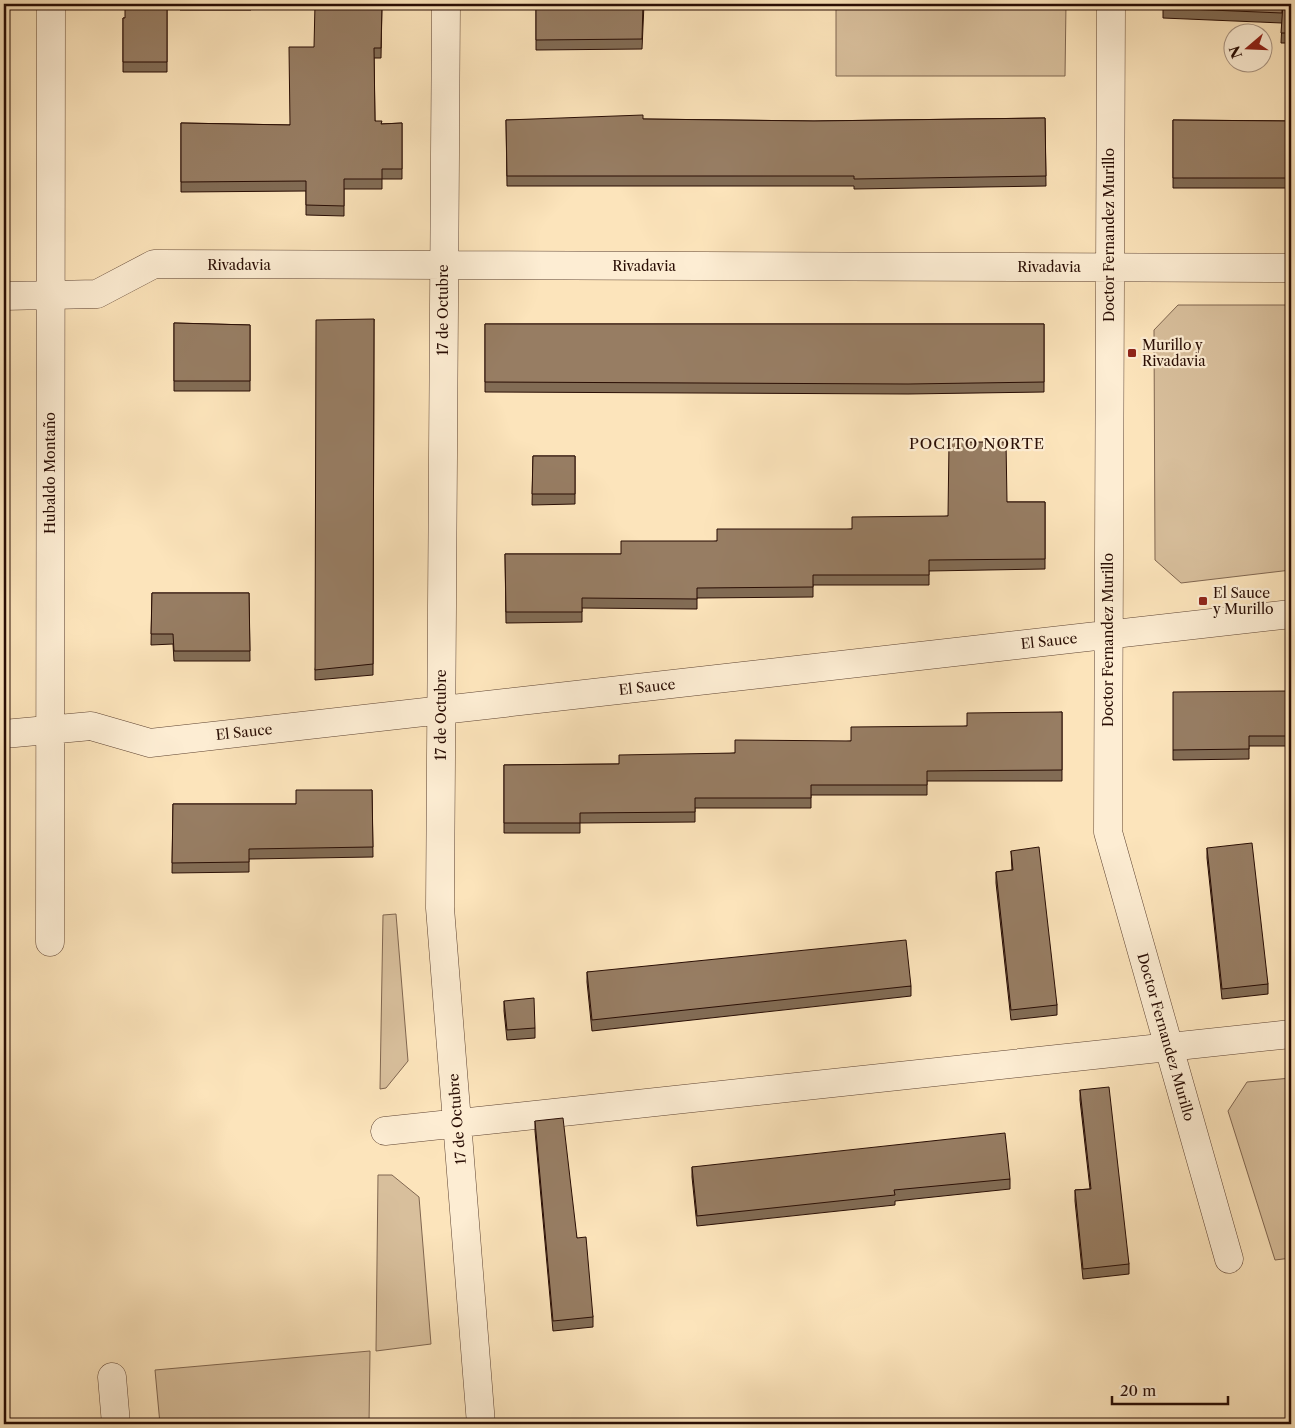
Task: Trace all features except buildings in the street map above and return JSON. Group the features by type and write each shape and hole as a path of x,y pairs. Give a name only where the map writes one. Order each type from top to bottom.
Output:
{"street":[{"name":"Hubaldo Montaño","path":"50,942 51,4"},
{"name":"17 de Octubre","path":"446,4 440,908 481,1424"},
{"name":"Doctor Fernandez Murillo","path":"1110,4 1108,832 1229,1259"},
{"name":"Rivadavia","path":"4,296 97,294 154,264 1291,268"},
{"name":"El Sauce","path":"4,734 91,726 150,743 1291,614"},
{"path":"385,1131 1291,1034"},
{"path":"112,1377 116,1424"}],"shaded area":[{"path":"836,4 1066,4 1065,76 836,76"},
{"path":"1178,305 1291,305 1291,570 1181,583 1155,560 1154,330"},
{"path":"396,914 408,1061 386,1088 380,1089 383,915"},
{"path":"1291,1078 1291,1258 1275,1260 1228,1111 1247,1082"},
{"path":"378,1175 392,1175 419,1197 431,1344 376,1351"},
{"path":"370,1351 369,1424 160,1424 155,1370"}],"place":[{"name":"Murillo y Rivadavia","path":"1132,353"},
{"name":"El Sauce y Murillo","path":"1203,601"}],"district":[{"name":"POCITO NORTE","path":"977,444"}]}
